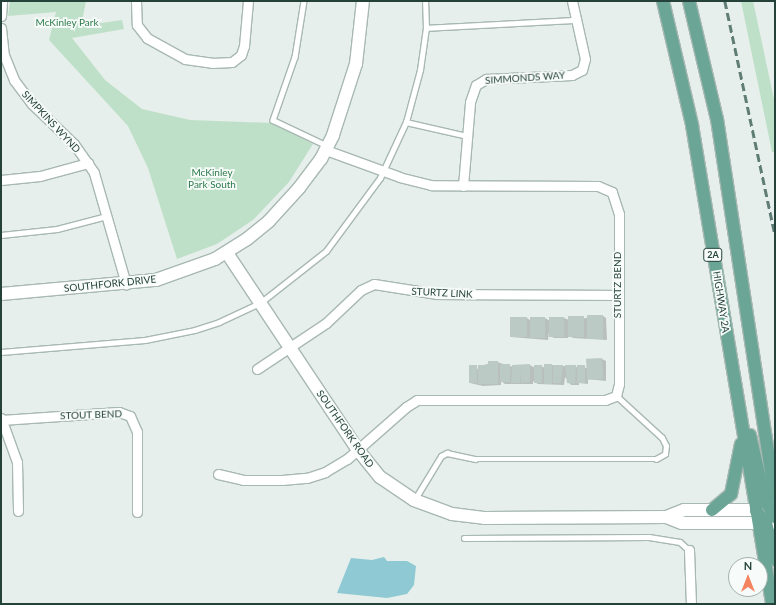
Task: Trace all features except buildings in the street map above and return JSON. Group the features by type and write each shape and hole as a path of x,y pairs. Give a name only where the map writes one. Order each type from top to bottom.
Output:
{"main road":[{"name":"HIGHWAY 2A","path":"663,1 692,125 755,510"},
{"name":"2A","path":"689,1 717,119 775,497"},
{"path":"733,379 770,518 775,560"},
{"path":"764,430 775,464"},
{"path":"712,510 731,494 742,433"},
{"path":"755,510 770,518"},
{"path":"770,518 772,604"}],"street":[{"path":"1,16 2,1"},
{"path":"136,1 137,25 147,38 185,59 212,63 232,62 241,55 244,46 248,1"},
{"name":"SOUTHFORK DRIVE","path":"1,294 126,284 179,274 227,253 286,204 327,148 344,106 356,64 363,1"},
{"name":"SIMMONDS WAY","path":"463,186 471,96 480,81 572,75 582,70 585,59 572,1"},
{"name":"SIMPKINS WYND","path":"1,28 4,69 22,92 65,134 88,163 108,216 126,284"},
{"name":"STURTZ BEND","path":"327,148 383,171 432,185 606,187 612,192 618,205 619,384 616,396"},
{"path":"1,180 40,176 88,163"},
{"name":"SOUTHFORK ROAD","path":"227,253 358,450 380,476 414,500 446,512 484,518 666,516 684,510 755,510"},
{"name":"STURTZ LINK","path":"257,368 290,348 326,322 361,290 374,284 438,294 618,295"},
{"path":"218,474 243,480 307,478 336,467 358,450 406,406 417,400 605,400 616,396"},
{"name":"STOUT BEND","path":"1,420 119,412 130,416 137,432 137,512"},
{"path":"1,420 16,462 18,511"},
{"name":"SOUTHFORK ROAD","path":"666,516 682,523 770,518"},
{"path":"689,550 691,604"}],"lane":[{"path":"304,1 295,57 273,120 327,148"},
{"path":"1,352 167,337 219,322 260,303 326,251 383,171 406,122 420,70 426,28 425,1"},
{"path":"426,28 576,20"},
{"path":"406,122 467,136"},
{"path":"1,235 57,229 108,216"},
{"path":"414,500 441,456 447,452 475,459 656,459 665,454 666,446 662,438 616,396"},
{"path":"464,538 649,537 680,542 689,550"}],"green space":[{"name":"McKinley Park South","path":"10,1 86,1 81,26 122,20 124,29 72,38 105,80 142,109 190,120 273,123 313,144 289,182 253,220 217,244 177,259 148,168 128,126 49,40 56,12 8,16"},
{"path":"741,1 753,1 775,104 775,152 772,152"}],"water":[{"path":"384,557 387,561 407,561 416,566 414,585 407,594 387,598 337,593 351,558 372,560"}],"railway":[{"path":"725,1 775,234"}],"park label":[{"name":"McKinley Park","path":"67,23"}]}
